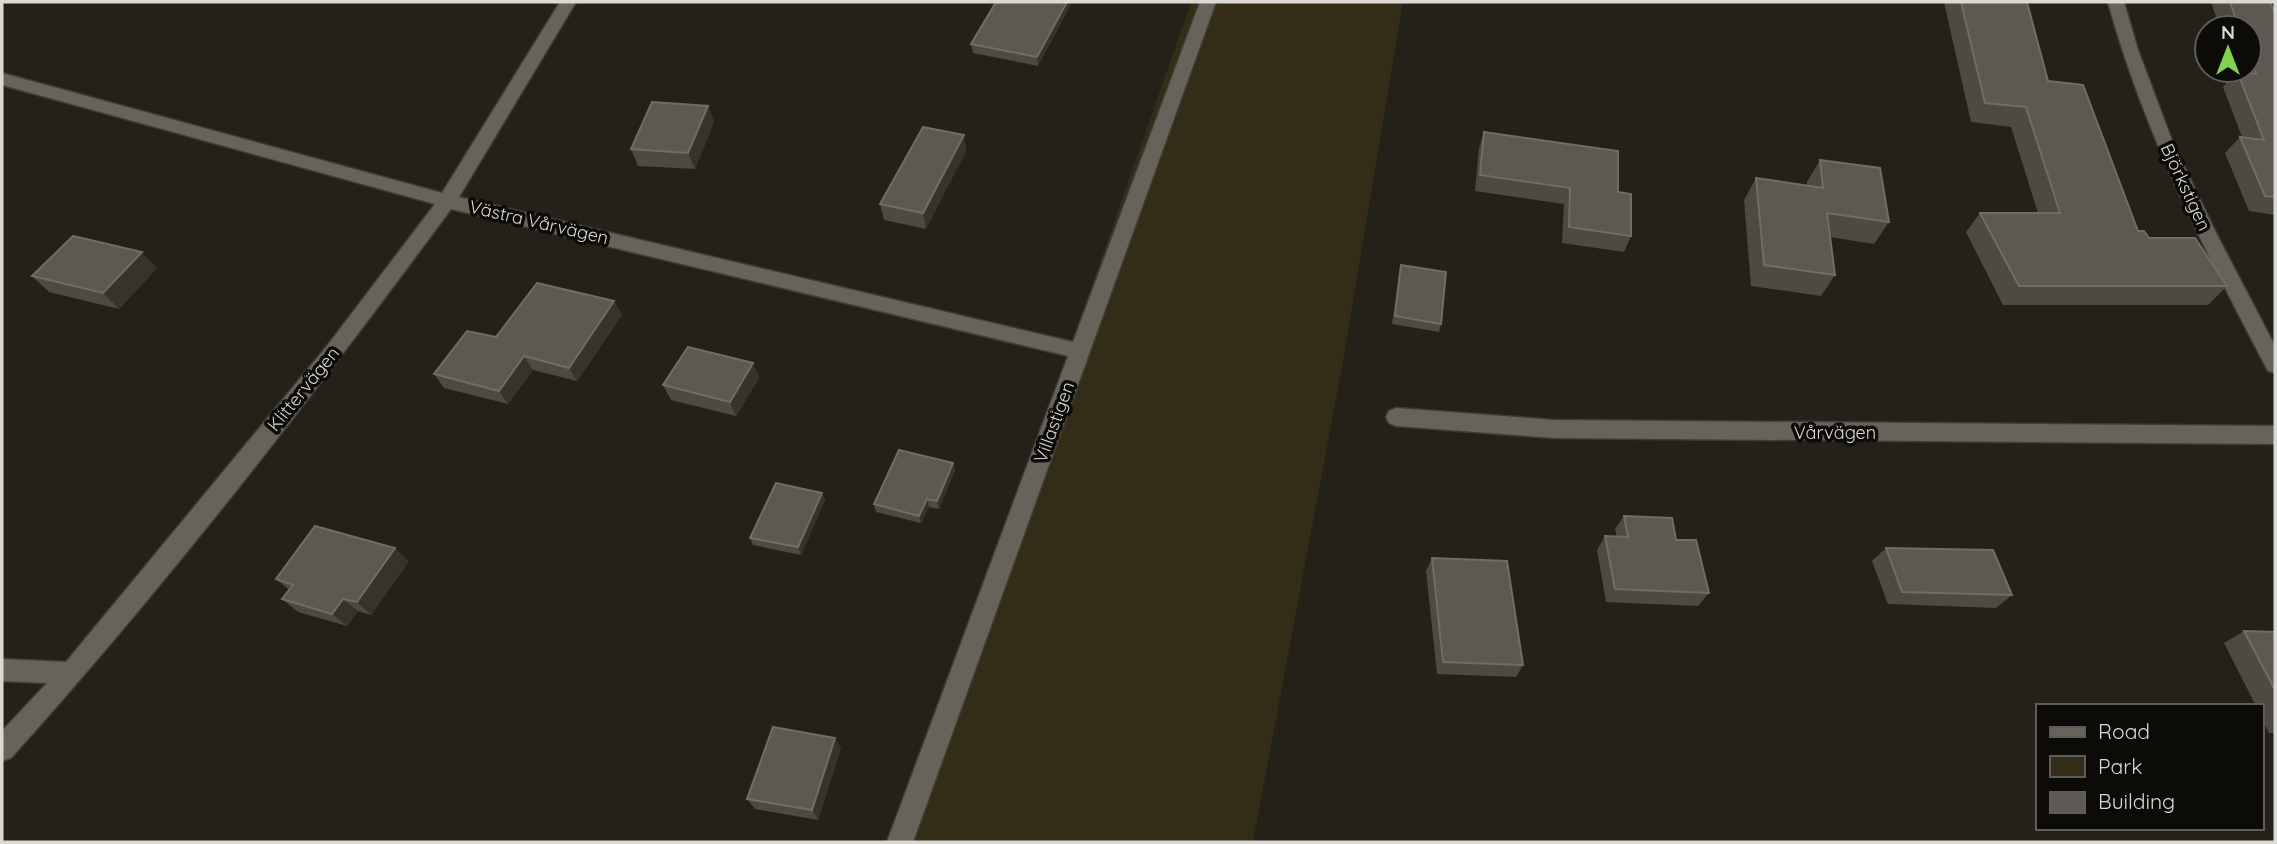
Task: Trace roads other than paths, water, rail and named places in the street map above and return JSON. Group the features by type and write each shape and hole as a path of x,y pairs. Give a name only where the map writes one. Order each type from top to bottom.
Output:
{"street":[{"name":"Klittervägen","path":"2,749 72,673 334,352 447,201 568,2"},
{"name":"Villastigen","path":"900,842 1209,2"},
{"name":"Björkstigen","path":"2116,2 2152,115 2275,365"},
{"name":"Västra Vårvägen","path":"2,79 447,201 1080,351"},
{"name":"Vårvägen","path":"1396,417 1554,429 2275,435"},
{"path":"2,670 72,673"}]}
